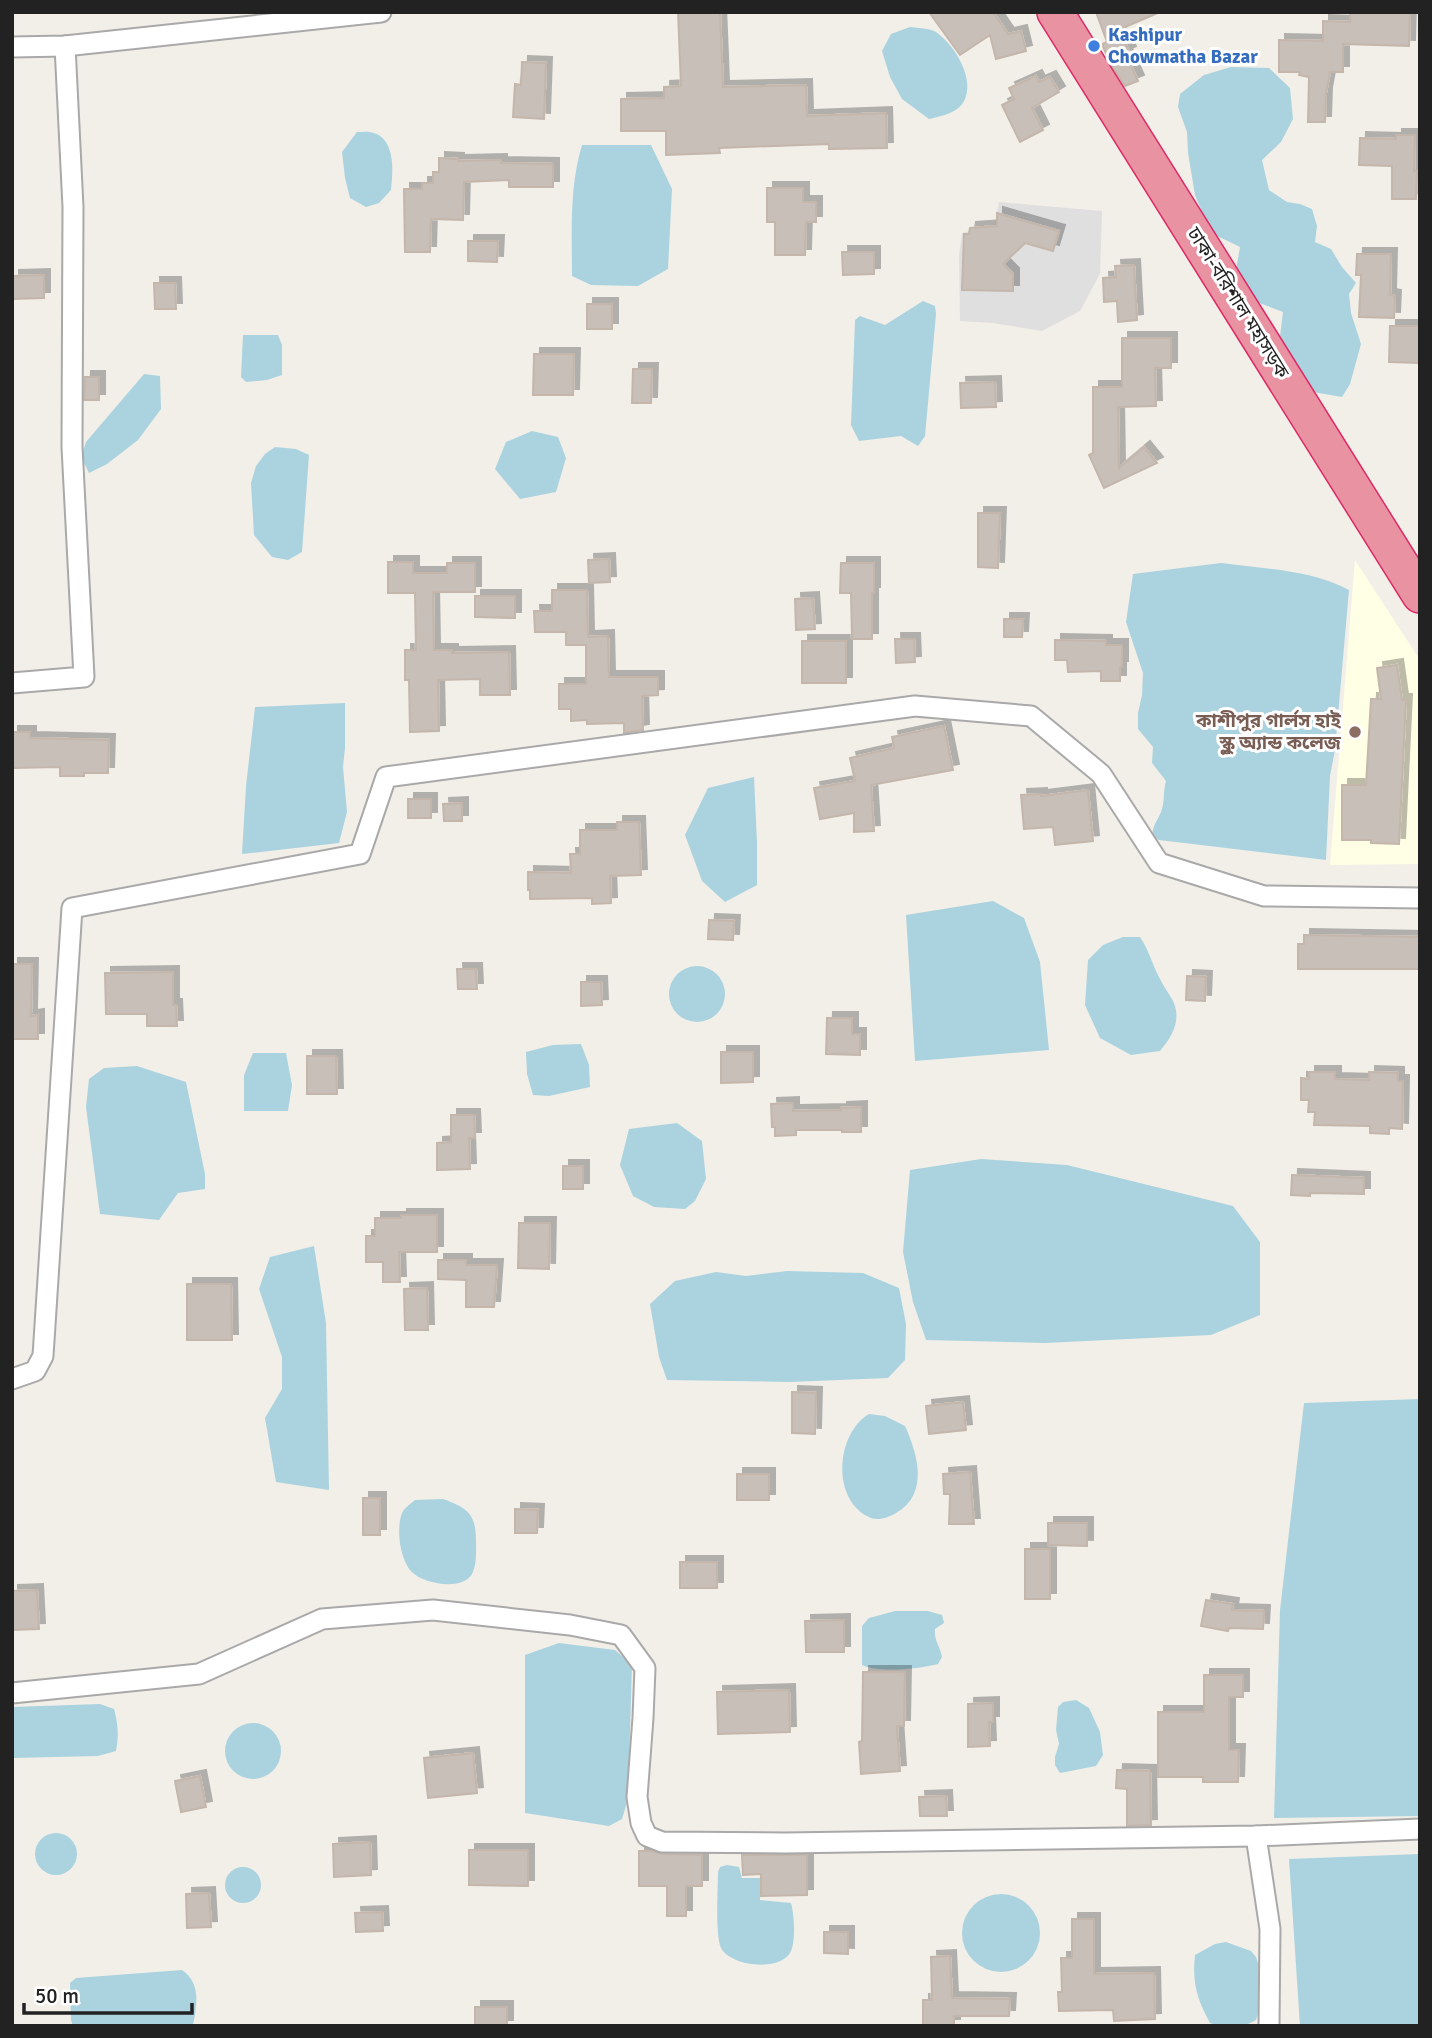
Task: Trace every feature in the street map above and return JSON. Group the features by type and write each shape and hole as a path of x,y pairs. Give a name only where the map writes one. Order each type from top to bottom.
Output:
{"highway":[{"name":"ঢাকা-বরিশাল মহাসড়ক","path":"1055,12 1420,595"}],"street":[{"path":"12,47 65,46 381,12"},
{"path":"12,683 84,677 72,447 73,207 65,46"},
{"path":"12,1378 34,1370 43,1356 72,908 360,854 386,777 915,706 1031,716 1101,775 1159,863 1264,896 1420,898"},
{"path":"12,1693 199,1674 322,1619 433,1610 570,1625 621,1635 645,1668 637,1797 640,1823 647,1836 662,1842 785,1843 1255,1836 1420,1829"},
{"path":"1255,1836 1270,1929 1269,2026"}],"shaded area":[{"path":"999,202 1102,211 1100,274 1080,311 1042,331 960,321 959,255 962,233 995,225"},
{"name":"কাশীপুর গার্লস হাই স্কুল অ্যান্ড কলেজ","path":"1355,560 1420,660 1420,864 1330,865","holes":["1371,699 1405,700 1368,764","1373,781 1398,844 1371,842","1369,785 1369,840 1342,840 1342,786"]}],"water":[{"path":"910,27 936,32 957,54 966,74 967,94 963,103 943,116 929,119 902,99 890,77 882,51 891,34"},
{"path":"1231,67 1269,68 1290,88 1293,119 1281,142 1262,160 1269,190 1287,202 1312,209 1317,226 1315,242 1331,249 1356,283 1349,294 1351,313 1361,344 1350,384 1342,397 1313,392 1293,381 1280,336 1283,312 1254,301 1236,270 1240,247 1211,233 1195,195 1187,132 1178,107 1180,94 1204,75"},
{"path":"357,132 372,132 381,137 386,142 392,158 391,190 379,203 366,207 350,198 345,178 342,152"},
{"path":"582,145 651,145 672,189 668,269 638,286 591,285 572,276 573,194"},
{"path":"923,301 935,306 936,314 925,436 918,446 901,436 859,441 851,425 855,320 860,316 885,325"},
{"path":"243,335 278,335 282,345 282,375 246,382 241,377"},
{"path":"144,374 160,376 161,409 138,440 107,464 89,473 81,457 86,442"},
{"path":"532,431 558,437 566,458 556,492 520,499 495,469 506,442"},
{"path":"275,447 296,449 309,455 302,552 288,560 272,557 254,535 251,483 256,466 265,454"},
{"path":"1221,563 1303,574 1349,590 1335,750 1330,776 1326,860 1159,840 1152,835 1162,808 1166,781 1152,763 1153,747 1138,729 1143,673 1126,622 1133,574"},
{"path":"345,703 343,767 347,812 339,843 242,854 255,707"},
{"path":"754,777 757,885 725,902 702,881 685,835 708,788"},
{"path":"993,901 1024,918 1040,962 1049,1050 915,1061 906,915"},
{"path":"1123,937 1140,937 1176,1008 1174,1028 1160,1051 1131,1055 1100,1038 1085,1005 1088,960 1103,945"},
{"path":"697,966 708,968 717,974 723,983 723,1005 717,1014 708,1020 697,1022 686,1020 677,1014 671,1005 669,994 671,983 677,974 686,968"},
{"path":"581,1044 589,1065 590,1087 549,1096 533,1095 527,1074 526,1052 553,1045"},
{"path":"253,1053 286,1053 292,1085 288,1111 244,1111 244,1075"},
{"path":"137,1066 186,1082 205,1174 205,1189 178,1193 159,1220 100,1214 86,1107 89,1079 104,1068"},
{"path":"677,1123 702,1141 706,1179 695,1201 685,1209 654,1207 633,1196 620,1165 629,1129"},
{"path":"981,1159 1067,1165 1233,1206 1260,1242 1260,1315 1211,1335 1045,1343 926,1340 913,1302 903,1252 910,1170"},
{"path":"314,1246 326,1323 329,1490 276,1482 265,1418 282,1389 282,1357 259,1289 270,1257"},
{"path":"787,1271 863,1273 899,1288 906,1324 905,1360 888,1378 790,1382 667,1380 659,1357 650,1304 675,1281 716,1272 746,1276"},
{"path":"1420,1399 1420,1816 1274,1818 1280,1610 1304,1403"},
{"path":"869,1414 885,1416 905,1426 917,1461 917,1485 913,1495 896,1513 881,1519 871,1518 858,1510 849,1498 842,1468 849,1436"},
{"path":"443,1499 468,1513 476,1532 475,1566 472,1574 460,1583 434,1583 419,1577 409,1568 400,1544 399,1525 403,1511 415,1500"},
{"path":"895,1611 928,1611 942,1615 944,1623 935,1629 942,1657 938,1664 899,1669 878,1669 862,1665 862,1626 869,1618"},
{"path":"559,1643 615,1650 632,1665 628,1799 622,1819 609,1826 525,1813 525,1655"},
{"path":"1076,1700 1089,1708 1100,1732 1103,1755 1096,1766 1060,1773 1055,1765 1059,1744 1056,1730 1058,1707 1063,1702"},
{"path":"100,1704 114,1709 118,1730 116,1751 98,1756 12,1758 12,1707"},
{"path":"247,1723 259,1723 269,1727 277,1735 281,1751 277,1767 269,1775 259,1779 247,1779 237,1775 229,1767 225,1757 225,1745 229,1735 237,1727"},
{"path":"56,1833 71,1839 77,1854 71,1869 56,1875 41,1869 35,1854 41,1839"},
{"path":"1420,1854 1420,2026 1300,2026 1289,1859"},
{"path":"243,1867 256,1872 261,1885 256,1898 243,1903 230,1898 225,1885 230,1872"},
{"path":"720,1867 739,1867 742,1878 760,1878 760,1900 791,1903 794,1940 786,1958 756,1965 735,1959 721,1948 717,1922 718,1872"},
{"path":"1001,1894 1016,1897 1028,1906 1037,1918 1040,1933 1037,1948 1028,1960 1016,1969 1001,1972 986,1969 974,1960 965,1948 962,1933 965,1918 974,1906 986,1897"},
{"path":"1226,1942 1251,1951 1259,1966 1261,2003 1256,2020 1233,2027 1210,2023 1195,1982 1195,1955 1215,1944"},
{"path":"182,1970 195,1988 193,2025 73,2026 70,1983 76,1978"}],"building":[{"path":"678,12 720,12 723,87 806,85 807,116 886,113 887,148 829,149 829,144 719,148 720,153 666,155 666,131 621,131 621,99 664,98 664,87 681,86"},
{"path":"929,12 993,12 1008,34 1021,31 1026,51 996,59 990,35 960,55"},
{"path":"1096,12 1160,12 1118,30 1130,52 1126,54 1138,81 1125,86 1110,63 1102,44 1107,42"},
{"path":"1350,12 1410,12 1409,46 1343,44 1343,72 1330,72 1325,122 1308,122 1309,77 1299,75 1300,72 1279,72 1279,40 1323,41 1323,21 1350,22"},
{"path":"522,62 546,63 544,119 513,117 515,84 521,85"},
{"path":"1036,76 1039,82 1050,77 1059,92 1032,108 1043,130 1020,142 1002,105 1014,99 1009,88"},
{"path":"1396,135 1415,135 1416,199 1392,199 1392,166 1359,165 1360,138 1396,139"},
{"path":"439,158 553,164 553,187 509,187 509,180 464,182 463,220 431,219 430,252 405,252 404,189 422,189 422,183 433,183 433,172 439,172"},
{"path":"767,188 803,188 803,202 816,202 816,222 806,222 805,255 775,255 775,222 767,222"},
{"path":"997,213 1059,231 1053,251 1025,243 1003,264 1013,274 1013,291 962,290 964,234 969,234 970,228 997,226"},
{"path":"468,241 498,241 497,262 468,261"},
{"path":"842,252 874,252 874,274 843,275"},
{"path":"1357,254 1391,254 1390,295 1395,296 1394,318 1359,317 1361,275 1356,275"},
{"path":"1134,265 1137,320 1118,322 1117,301 1104,302 1103,278 1116,277 1115,266"},
{"path":"44,275 44,298 13,299 13,276"},
{"path":"154,283 175,283 176,309 155,309"},
{"path":"587,304 612,304 612,329 587,329"},
{"path":"1390,326 1420,326 1419,363 1389,362"},
{"path":"1122,338 1171,338 1171,368 1155,368 1156,406 1118,407 1119,468 1144,447 1157,463 1104,488 1089,455 1093,453 1093,387 1122,387"},
{"path":"534,354 574,354 573,395 533,395"},
{"path":"633,369 652,369 651,403 632,403"},
{"path":"85,377 99,377 99,400 84,400"},
{"path":"995,382 996,407 961,408 960,383"},
{"path":"978,513 1000,513 998,568 978,567"},
{"path":"609,559 610,582 589,583 588,560"},
{"path":"388,562 413,562 413,573 447,573 447,563 475,563 475,592 433,592 434,650 452,650 452,653 509,652 510,695 480,695 480,679 438,680 439,731 410,732 409,680 405,680 405,650 416,650 415,593 388,593"},
{"path":"841,563 874,563 872,639 852,639 851,593 840,593"},
{"path":"552,590 587,590 588,637 608,636 609,677 658,677 658,695 642,696 643,730 624,733 624,723 587,724 587,720 571,721 571,709 559,709 559,684 586,684 586,645 566,645 566,632 535,632 534,611 552,611"},
{"path":"475,596 515,596 515,618 475,617"},
{"path":"813,598 815,629 796,630 795,599"},
{"path":"1004,619 1023,619 1022,637 1004,637"},
{"path":"895,639 914,639 915,662 896,663"},
{"path":"1055,640 1106,641 1106,645 1122,645 1120,681 1101,681 1101,671 1068,672 1067,660 1055,660"},
{"path":"802,641 846,641 846,683 802,683"},
{"path":"1397,665 1402,700 1406,700 1399,844 1342,840 1342,785 1366,785 1371,699 1381,699 1377,668"},
{"path":"944,726 953,770 871,785 874,831 854,832 854,813 820,819 814,788 855,781 850,758 894,748 892,737"},
{"path":"12,732 30,732 30,738 109,740 108,773 60,776 60,767 12,768"},
{"path":"1088,790 1093,841 1055,845 1053,827 1024,829 1021,795 1041,796"},
{"path":"408,799 431,799 431,818 408,818"},
{"path":"462,803 462,821 444,821 443,804"},
{"path":"617,822 639,822 641,875 610,876 611,903 592,904 592,898 530,899 528,872 571,873 570,854 580,854 580,830 617,830"},
{"path":"709,920 734,921 733,940 708,939"},
{"path":"1304,935 1420,937 1420,969 1298,969 1298,944 1304,944"},
{"path":"12,964 32,964 31,1016 38,1015 38,1039 12,1039"},
{"path":"457,969 476,969 477,989 458,989"},
{"path":"173,972 173,1005 176,1005 177,1026 147,1026 147,1014 106,1014 105,973"},
{"path":"1187,976 1206,977 1205,1001 1186,1000"},
{"path":"581,982 601,982 602,1005 581,1006"},
{"path":"827,1018 852,1018 852,1034 860,1034 860,1055 826,1054"},
{"path":"721,1052 753,1052 753,1082 721,1083"},
{"path":"307,1056 336,1056 337,1094 307,1094"},
{"path":"1309,1072 1335,1072 1335,1079 1369,1080 1369,1072 1398,1073 1398,1081 1403,1081 1402,1129 1389,1128 1389,1134 1370,1133 1370,1126 1314,1125 1315,1112 1308,1112 1309,1100 1301,1100 1301,1078 1309,1079"},
{"path":"793,1103 793,1111 861,1107 861,1132 796,1130 796,1135 775,1136 771,1104"},
{"path":"451,1115 474,1115 475,1138 469,1138 470,1169 437,1170 437,1143 451,1142"},
{"path":"563,1166 583,1166 583,1189 563,1189"},
{"path":"1292,1175 1364,1178 1364,1194 1291,1195"},
{"path":"401,1215 437,1215 437,1252 399,1252 400,1282 383,1282 383,1262 366,1262 366,1236 375,1236 375,1218 401,1218"},
{"path":"519,1223 550,1223 549,1269 518,1268"},
{"path":"438,1260 466,1260 466,1265 497,1265 494,1307 466,1307 466,1280 438,1279"},
{"path":"187,1284 231,1284 232,1340 187,1340"},
{"path":"427,1288 428,1330 405,1330 404,1289"},
{"path":"792,1392 816,1393 815,1434 792,1433"},
{"path":"963,1402 966,1430 929,1434 926,1406"},
{"path":"970,1472 974,1524 949,1524 950,1494 944,1494 943,1474"},
{"path":"737,1474 769,1474 769,1500 737,1500"},
{"path":"363,1498 380,1498 380,1535 363,1535"},
{"path":"515,1509 538,1510 537,1533 515,1533"},
{"path":"1048,1523 1087,1523 1087,1546 1048,1545"},
{"path":"1025,1549 1050,1549 1050,1599 1025,1599"},
{"path":"680,1562 717,1562 717,1588 680,1588"},
{"path":"37,1590 39,1629 12,1630 12,1591"},
{"path":"1206,1600 1233,1604 1232,1610 1264,1611 1263,1629 1229,1628 1228,1631 1201,1626"},
{"path":"844,1620 844,1652 806,1652 805,1621"},
{"path":"863,1672 905,1672 904,1726 897,1726 900,1771 861,1774 859,1742 862,1741"},
{"path":"1204,1675 1243,1675 1243,1697 1229,1697 1229,1750 1239,1750 1238,1782 1203,1782 1203,1777 1158,1777 1158,1712 1204,1712"},
{"path":"789,1690 790,1732 718,1734 717,1692"},
{"path":"993,1703 993,1722 989,1722 990,1746 968,1747 968,1704"},
{"path":"473,1753 477,1793 428,1798 424,1758"},
{"path":"1117,1770 1150,1771 1151,1825 1127,1826 1127,1789 1116,1788"},
{"path":"200,1776 206,1807 181,1812 175,1781"},
{"path":"946,1796 947,1816 920,1816 919,1797"},
{"path":"370,1842 371,1875 334,1877 333,1844"},
{"path":"469,1850 528,1850 528,1886 469,1885"},
{"path":"639,1851 702,1855 702,1886 686,1886 686,1916 667,1916 667,1886 639,1886"},
{"path":"742,1855 807,1855 807,1895 761,1896 761,1874 743,1875"},
{"path":"209,1893 211,1927 187,1928 186,1894"},
{"path":"382,1912 383,1931 356,1932 355,1913"},
{"path":"1072,1919 1094,1919 1094,1974 1154,1973 1155,2019 1114,2021 1113,2010 1059,2011 1058,1992 1062,1992 1061,1958 1072,1958"},
{"path":"824,1932 848,1932 848,1954 824,1953"},
{"path":"950,1956 952,1998 1010,1999 1009,2016 954,2016 954,2025 923,2025 923,2000 932,2000 931,1957"},
{"path":"475,2007 507,2007 507,2026 475,2026"}],"place":[{"name":"Kashipur Chowmatha Bazar","path":"1094,46"},
{"name":"কাশীপুর গার্লস হাই স্কুল অ্যান্ড কলেজ","path":"1355,732"}]}
